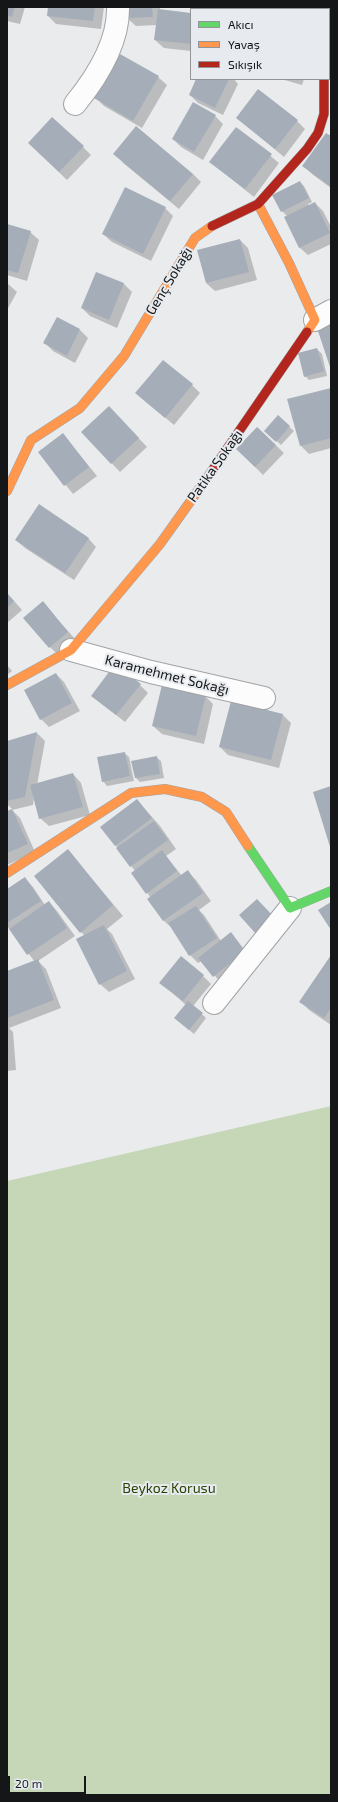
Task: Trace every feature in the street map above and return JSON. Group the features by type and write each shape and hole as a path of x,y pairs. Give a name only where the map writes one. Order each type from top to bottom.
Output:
{"street":[{"path":"75,104 92,84 113,43 118,7"},
{"name":"Genç Sokağı","path":"7,491 21,458 31,440 80,408 124,356 195,238 213,225 258,204 307,149 318,133 324,114 324,80"},
{"name":"Patika Sokağı","path":"7,685 71,650 160,544 323,315 289,263 258,204"},
{"name":"Karamehmet Sokağı","path":"71,650 150,672 264,698"},
{"path":"7,873 131,793 165,789 202,797 226,812 290,908"},
{"path":"214,1003 290,908 331,891"}],"green space":[{"name":"Beykoz Korusu","path":"331,1106 331,1795 7,1795 7,1181"}],"building":[{"path":"7,7 15,7 12,17 7,15"},
{"path":"48,7 95,7 93,21 47,16"},
{"path":"126,7 152,7 153,17 126,18"},
{"path":"158,9 190,13 190,44 154,40"},
{"path":"120,54 159,76 133,121 94,98"},
{"path":"196,80 229,80 215,108 189,95"},
{"path":"258,89 298,120 275,149 236,118"},
{"path":"193,102 216,115 194,152 172,139"},
{"path":"52,117 84,146 59,172 28,143"},
{"path":"136,126 193,174 170,201 113,154"},
{"path":"236,127 272,154 245,189 209,162"},
{"path":"326,133 331,136 331,187 302,166"},
{"path":"300,181 309,198 281,212 272,195"},
{"path":"125,187 166,207 143,254 102,234"},
{"path":"315,202 330,233 299,248 284,217"},
{"path":"7,224 31,231 18,273 7,270"},
{"path":"240,239 249,272 206,283 197,250"},
{"path":"96,272 124,283 109,320 81,308"},
{"path":"57,317 80,329 67,356 43,343"},
{"path":"331,323 331,370 317,328"},
{"path":"317,348 324,371 304,377 298,353"},
{"path":"163,360 193,384 165,418 135,393"},
{"path":"331,388 331,438 300,446 287,399"},
{"path":"109,406 139,438 111,464 81,432"},
{"path":"278,415 290,426 276,442 264,431"},
{"path":"257,427 276,445 255,467 236,449"},
{"path":"63,433 89,467 64,486 38,452"},
{"path":"39,504 89,538 65,573 15,540"},
{"path":"7,593 14,601 7,608"},
{"path":"43,601 68,632 49,648 23,618"},
{"path":"115,664 141,684 116,715 91,696"},
{"path":"56,673 72,703 40,720 24,690"},
{"path":"162,685 206,695 196,736 152,726"},
{"path":"231,701 283,714 271,760 219,747"},
{"path":"37,732 25,797 7,801 7,741"},
{"path":"125,752 130,776 102,782 97,757"},
{"path":"157,756 160,774 135,778 131,761"},
{"path":"73,773 83,807 39,819 30,785"},
{"path":"331,786 331,850 313,792"},
{"path":"137,799 152,818 115,846 100,827"},
{"path":"12,809 28,844 7,853 7,811"},
{"path":"154,821 168,840 130,867 116,848"},
{"path":"68,849 113,905 80,933 34,876"},
{"path":"162,850 177,871 146,894 131,873"},
{"path":"188,870 203,893 163,921 147,899"},
{"path":"25,877 41,901 7,923 7,889"},
{"path":"257,899 275,918 257,935 239,915"},
{"path":"49,901 67,928 27,955 9,929"},
{"path":"331,902 331,930 318,910"},
{"path":"196,906 217,938 189,956 168,923"},
{"path":"104,925 127,971 99,985 76,939"},
{"path":"231,932 245,951 213,977 198,958"},
{"path":"331,955 331,1008 324,1018 299,1002"},
{"path":"181,956 204,975 183,1001 159,983"},
{"path":"38,959 54,1000 7,1018 7,971"},
{"path":"188,1001 203,1013 189,1030 174,1018"}],"traffic: fast":[{"path":"248,846 290,908 331,891"}],"traffic: slow":[{"path":"258,204 289,263 315,320 307,332"},
{"path":"7,491 31,440 80,408 124,356 195,238 212,226"},
{"path":"7,685 71,650 160,544 207,478"},
{"path":"7,873 131,793 165,789 202,797 226,812 248,846"}],"traffic: jam":[{"path":"212,226 258,204 307,149 318,133 324,114 324,80"},
{"path":"207,478 307,332"}]}
